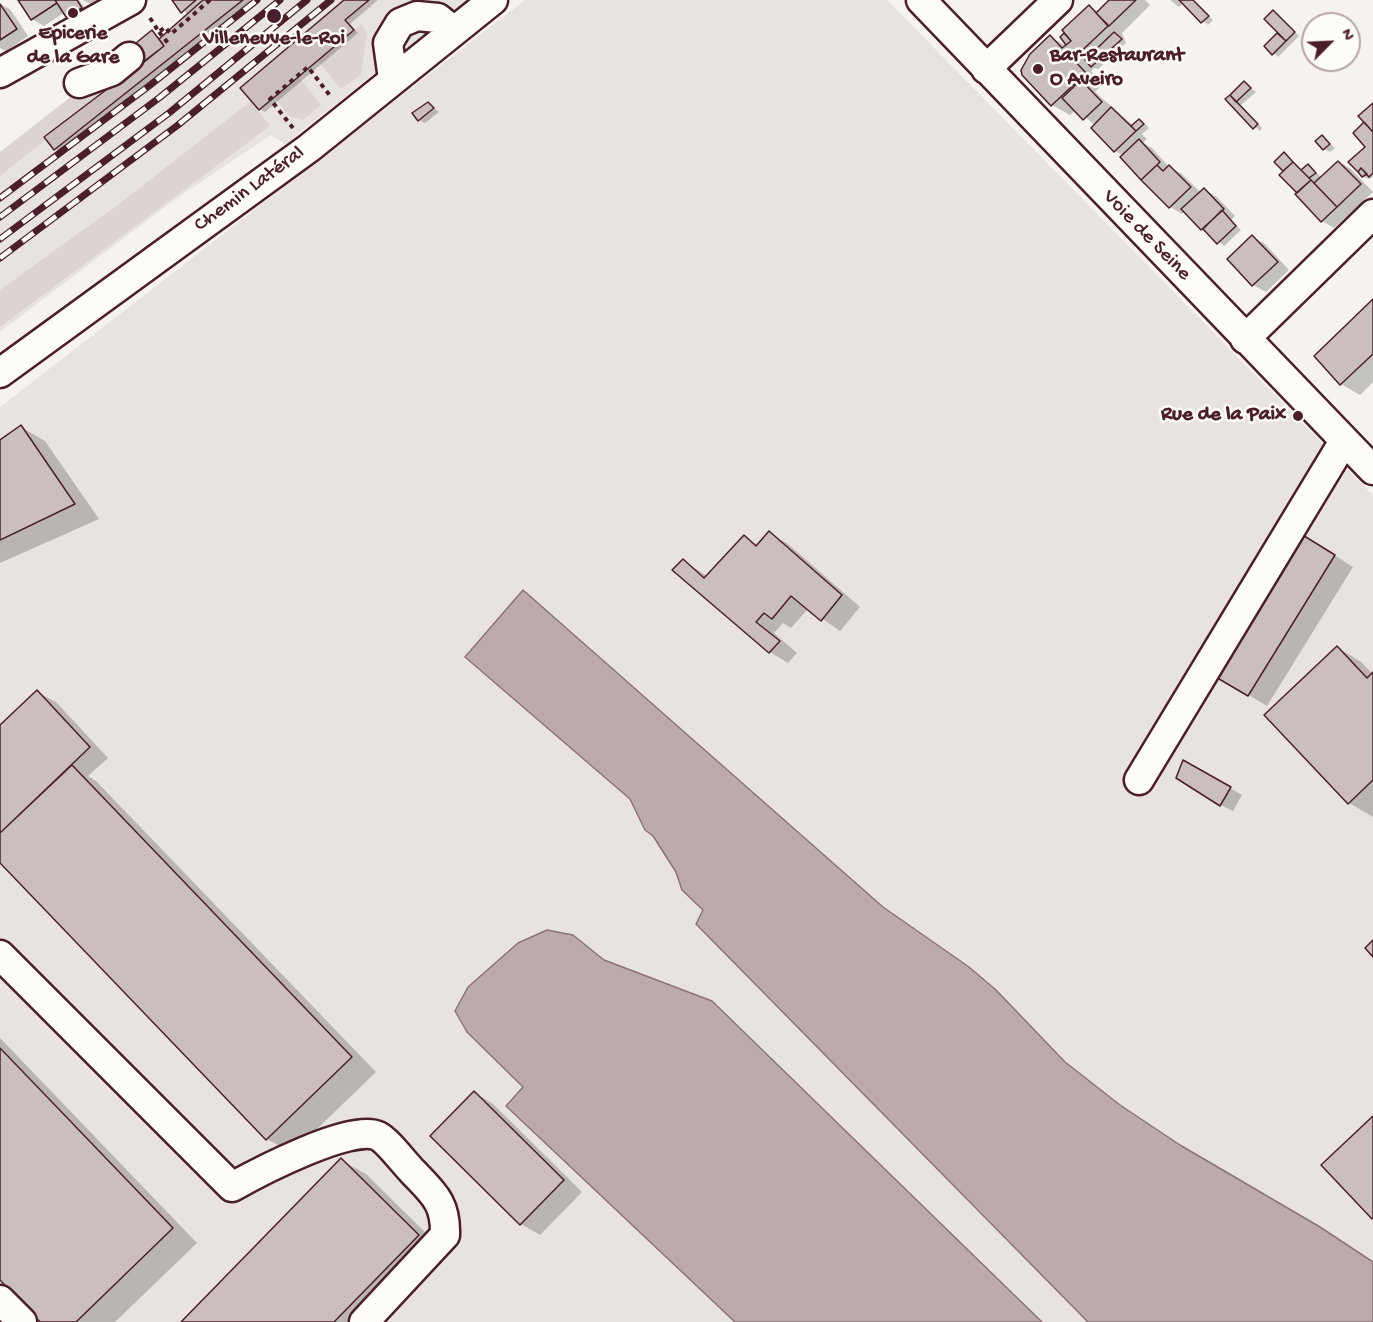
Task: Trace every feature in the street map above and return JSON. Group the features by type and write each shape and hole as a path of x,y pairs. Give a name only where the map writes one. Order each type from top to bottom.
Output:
{"street":[{"name":"Chemin Latéral","path":"0,372 309,148 493,0"},
{"name":"Voie de Seine","path":"921,0 1373,470"},
{"path":"986,69 1058,0"},
{"path":"0,73 140,8"},
{"path":"393,79 388,43 400,23 417,16 438,18 454,31"},
{"path":"79,83 112,71 129,57"},
{"path":"1245,339 1373,214"},
{"path":"1139,780 1344,441"},
{"path":"0,955 232,1187 273,1164 311,1149 364,1133 378,1136 438,1198 446,1216 445,1235 364,1322"},
{"path":"0,1300 22,1322"}],"path":[{"path":"159,32 165,27 171,34 210,0"},
{"path":"140,8 168,43"},
{"path":"294,129 270,99 308,67 329,94"}],"shaded area":[{"path":"216,0 468,0 285,144 271,135 173,201 0,332 0,170 164,46"},
{"path":"525,0 887,0 1373,495 1373,1322 0,1322 0,407"},
{"path":"362,24 367,34 361,75 341,89 318,61"},
{"path":"298,76 321,105 303,120 288,115 274,96"},
{"path":"113,86 0,176 0,152 82,88"},
{"path":"251,101 270,126 0,327 0,290 119,204"},
{"path":"523,590 883,907 969,967 996,990 1065,1062 1120,1105 1180,1145 1320,1227 1373,1262 1373,1322 1088,1322 696,924 703,910 682,890 676,872 653,836 645,830 630,799 465,657"},
{"path":"547,930 573,935 604,960 712,1001 1042,1322 735,1322 506,1106 523,1087 467,1032 455,1011 468,987 518,943"}],"building":[{"path":"18,0 55,0 57,3 31,20"},
{"path":"55,0 77,0 82,8 66,17"},
{"path":"172,0 196,0 181,13"},
{"path":"203,0 243,0 54,150 44,137 164,46 159,39"},
{"path":"344,0 369,0 345,20 354,30 259,110 240,88"},
{"path":"1109,0 1136,0 1109,26 1096,13"},
{"path":"1179,0 1193,0 1209,16 1201,23"},
{"path":"0,4 17,29 0,40"},
{"path":"1089,5 1108,26 1073,59 1086,73 1051,106 1022,75 1021,70 1030,54 1050,35 1062,48 1071,41 1062,30"},
{"path":"1273,10 1295,32 1286,41 1264,19"},
{"name":"Villeneuve-le-Roi","path":"152,30 164,46 143,63 131,47"},
{"path":"1114,32 1122,39 1091,67 1085,60"},
{"path":"1064,33 1071,41 1066,45 1060,37"},
{"path":"1277,33 1286,41 1272,55 1264,46"},
{"path":"1081,80 1102,102 1083,120 1062,98"},
{"path":"1244,81 1251,88 1236,102 1230,95"},
{"path":"1230,95 1258,124 1253,129 1225,99"},
{"path":"428,102 434,108 418,121 412,113"},
{"path":"1373,103 1373,132 1358,116"},
{"path":"1111,107 1136,131 1114,152 1091,128"},
{"path":"1139,119 1144,124 1136,131 1131,126"},
{"path":"1364,122 1373,132 1373,173 1369,177 1361,168 1358,172 1348,162 1365,147 1353,133"},
{"path":"1322,135 1330,144 1323,150 1315,141"},
{"path":"1139,139 1160,162 1141,180 1120,157"},
{"path":"1284,152 1293,162 1283,171 1274,162"},
{"path":"1338,161 1361,184 1337,207 1314,183"},
{"path":"1293,162 1311,180 1297,193 1279,175"},
{"path":"1308,164 1316,173 1309,178 1301,170"},
{"path":"1157,165 1163,171 1169,165 1191,187 1169,208 1141,180"},
{"path":"1361,168 1367,174 1362,177 1358,172"},
{"path":"1311,180 1337,207 1321,222 1295,194"},
{"path":"1204,188 1224,209 1201,230 1181,209"},
{"path":"1222,210 1236,226 1217,244 1203,229"},
{"path":"1252,235 1278,262 1252,286 1227,259"},
{"path":"1373,299 1373,354 1340,385 1314,356"},
{"path":"21,425 75,504 0,540 0,440"},
{"path":"769,531 842,595 821,621 791,596 772,619 764,613 756,622 780,641 769,653 672,570 683,559 704,578 744,535 756,546"},
{"path":"1301,534 1335,555 1248,696 1214,676"},
{"path":"1337,646 1367,678 1373,672 1373,780 1348,804 1264,715"},
{"path":"37,690 90,747 0,833 0,725"},
{"path":"1183,760 1231,787 1220,806 1176,778"},
{"path":"72,765 352,1057 266,1140 0,863 0,833"},
{"path":"1373,940 1373,957 1365,948"},
{"path":"0,1048 173,1228 76,1322 40,1322 0,1280"},
{"path":"474,1091 564,1180 520,1225 430,1136"},
{"path":"1373,1116 1373,1218 1372,1219 1321,1165"},
{"path":"341,1158 419,1235 334,1322 181,1322"}],"railway":[{"path":"0,198 149,86 257,0"},
{"path":"0,217 159,98 280,0"},
{"path":"0,239 169,113 307,0"},
{"path":"0,258 178,125 331,0"}],"place":[{"name":"Epicerie de la Gare","path":"73,13"},
{"name":"Villeneuve-le-Roi","path":"274,16"},
{"name":"Bar-Restaurant O Aveiro","path":"1038,69"},
{"name":"Rue de la Paix","path":"1298,416"}]}
